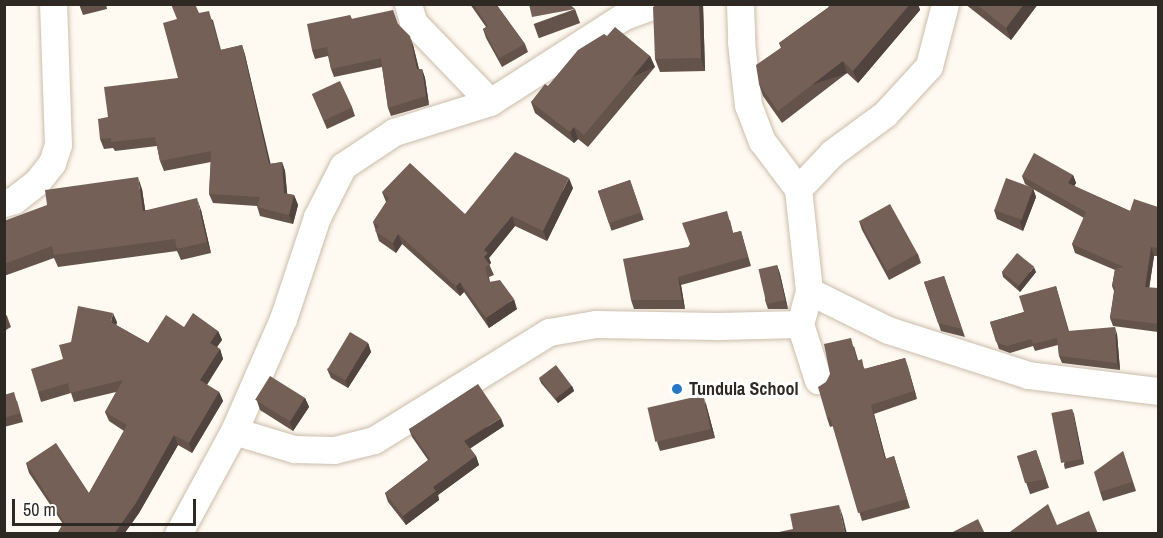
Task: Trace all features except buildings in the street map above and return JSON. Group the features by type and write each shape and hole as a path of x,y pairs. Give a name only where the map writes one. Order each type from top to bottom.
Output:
{"street":[{"path":"4,202 14,200 37,182 52,163 58,144 53,4"},
{"path":"408,4 413,22 490,102"},
{"path":"178,534 234,431 283,319 317,217 343,166 394,132 490,102 624,16 657,4"},
{"path":"740,4 741,42 748,105 762,141 798,189 809,291 800,324 818,380"},
{"path":"798,189 832,153 885,114 929,66 945,4"},
{"path":"809,291 888,330 952,353 1028,375 1158,391"},
{"path":"234,431 294,449 334,450 374,440 549,332 596,324 674,326 800,324"}],"place":[{"name":"Tundula School","path":"677,389"}]}
